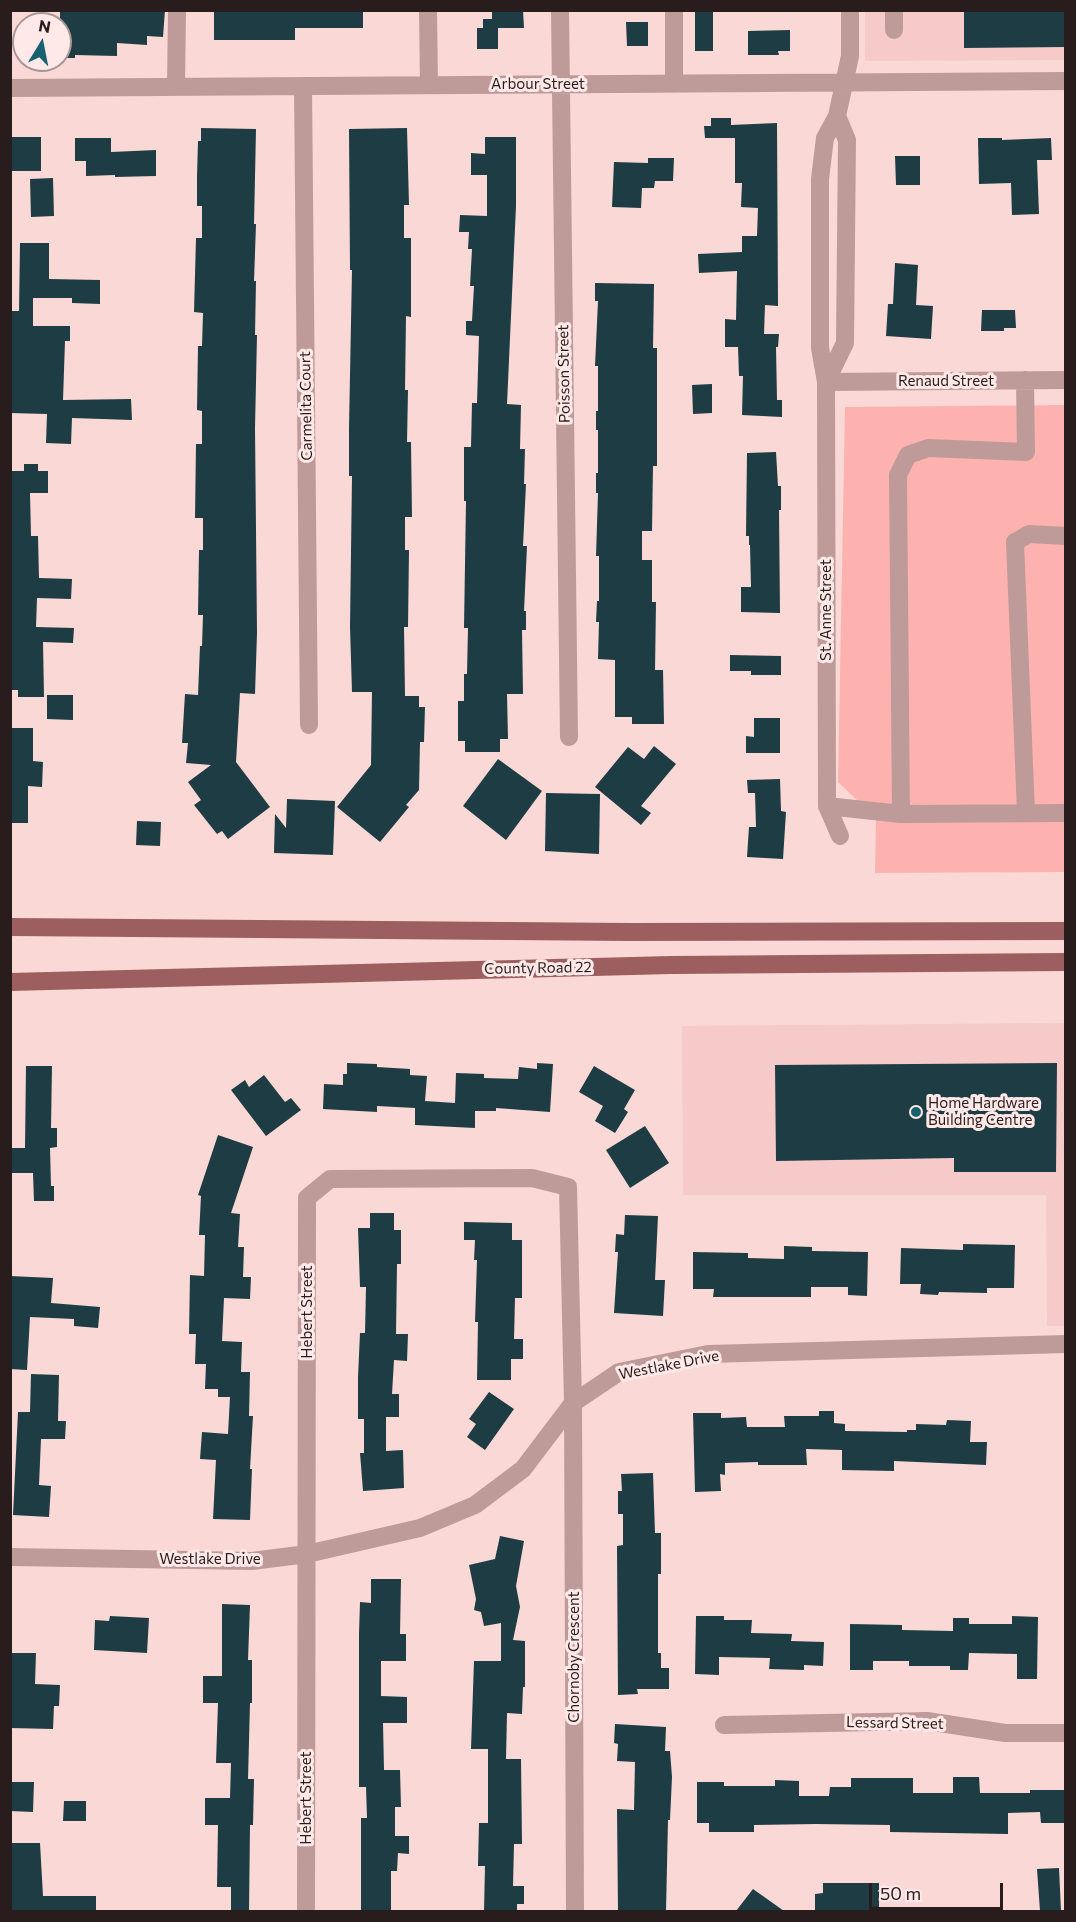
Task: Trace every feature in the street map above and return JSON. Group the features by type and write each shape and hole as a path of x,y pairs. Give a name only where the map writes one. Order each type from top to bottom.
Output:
{"main road":[{"path":"10,927 631,932 1065,931"},
{"name":"County Road 22","path":"10,982 604,967 1065,962"}],"street":[{"path":"176,87 177,10"},
{"path":"428,10 429,85"},
{"name":"Poisson Street","path":"560,10 569,737"},
{"path":"674,10 674,84"},
{"name":"St. Anne Street","path":"840,836 827,806 826,382 820,348 820,179 825,138 837,116 850,56 850,10"},
{"path":"894,10 894,30"},
{"name":"Arbour Street","path":"10,87 1065,81"},
{"name":"Carmelita Court","path":"303,86 309,725"},
{"name":"St. Anne Street","path":"826,382 844,344 847,140 837,116"},
{"name":"Renaud Street","path":"826,382 1065,380"},
{"path":"901,813 898,475 908,455 928,448 1026,452 1025,381"},
{"path":"1026,813 1015,542 1029,534 1065,536"},
{"path":"827,806 901,813 1065,813"},
{"name":"Hebert Street","path":"306,1911 307,1198 330,1179 532,1178 568,1187 573,1403"},
{"name":"Westlake Drive","path":"10,1557 252,1561 307,1554 420,1528 476,1505 523,1469 573,1403 618,1372 708,1354 1065,1344"},
{"name":"Chornoby Crescent","path":"573,1403 575,1911"},
{"name":"Lessard Street","path":"724,1725 927,1721 1005,1733 1065,1733"}],"shaded area":[{"path":"865,11 1065,11 1065,60 865,61"},
{"path":"1065,405 1065,872 875,873 876,818 838,782 845,407"},
{"path":"1065,1023 1065,1326 1047,1326 1046,1195 683,1195 682,1026"}],"building":[{"path":"60,10 165,10 163,37 147,36 147,45 117,43 117,56 75,55 75,58 72,58 72,12 60,12"},
{"path":"214,10 363,10 363,28 295,28 295,40 214,40"},
{"path":"492,10 523,10 524,28 498,28 498,49 477,49 477,28 483,28 483,19 492,19"},
{"path":"695,10 713,10 713,51 695,51"},
{"path":"964,10 1065,10 1065,47 964,48"},
{"path":"626,22 648,22 648,46 627,46"},
{"path":"790,30 790,51 778,51 779,55 748,55 748,31"},
{"path":"711,118 731,118 731,125 777,123 778,306 765,305 764,334 779,334 778,347 776,347 777,400 782,400 782,417 742,415 743,376 739,376 738,347 725,347 725,319 736,320 737,271 699,273 698,254 742,252 742,236 757,236 758,208 741,207 742,183 735,183 735,138 705,138 704,126 711,126"},
{"path":"201,128 256,129 254,281 256,281 255,335 257,335 255,428 257,633 255,694 240,693 236,762 270,807 228,839 222,831 217,834 194,805 201,800 188,782 211,765 186,763 188,743 182,743 185,694 198,695 203,615 198,615 199,550 203,550 203,518 195,518 196,444 202,444 202,411 197,410 198,346 202,346 203,313 194,312 196,238 202,238 202,206 197,206 198,141 201,141"},
{"path":"407,128 409,205 404,205 404,238 411,238 411,317 406,316 405,390 408,390 407,442 411,442 412,517 405,517 405,550 409,550 408,627 404,627 405,696 419,696 419,707 425,707 424,742 420,742 419,790 406,805 409,807 380,842 337,807 371,765 372,692 352,692 350,627 352,476 349,476 349,428 352,270 350,270 349,129"},
{"path":"10,137 41,137 41,171 10,171"},
{"path":"485,137 516,137 516,206 507,404 521,405 520,449 525,449 523,546 527,546 524,611 526,611 526,630 522,630 523,694 507,694 508,739 500,739 500,752 465,752 465,741 458,741 458,701 464,701 468,628 464,628 466,501 464,501 464,447 471,447 472,403 477,403 479,336 466,335 466,321 472,321 474,286 470,286 472,249 468,249 469,232 459,232 460,215 487,216 487,175 471,175 471,153 485,154"},
{"path":"75,138 111,138 111,152 156,150 156,176 86,176 86,161 75,161"},
{"path":"978,138 1002,138 1002,140 1051,138 1052,160 1037,160 1039,214 1012,215 1011,183 979,184"},
{"path":"895,156 920,156 920,185 896,185"},
{"path":"648,158 674,158 673,181 655,181 654,188 642,188 641,208 612,207 614,162 648,163"},
{"path":"53,178 54,216 31,217 30,179"},
{"path":"20,243 49,243 49,279 100,280 100,304 72,303 72,298 33,298 33,326 70,326 70,341 65,341 63,400 131,399 132,420 72,418 71,444 46,443 47,414 10,413 10,311 19,311"},
{"path":"895,263 918,265 916,305 933,306 931,339 886,336 888,304 893,304"},
{"path":"595,283 654,284 653,348 657,348 657,466 653,466 652,531 642,531 642,560 652,560 652,602 656,602 655,670 663,670 664,724 632,724 632,717 615,717 615,660 598,659 599,622 596,622 597,601 599,601 599,556 596,556 598,493 596,493 596,473 598,473 598,430 596,430 596,411 598,411 598,366 595,366 598,301 595,301"},
{"path":"982,310 1015,310 1016,328 1004,328 1004,331 981,331"},
{"path":"712,384 712,413 693,414 692,385"},
{"path":"776,452 778,486 781,486 781,510 779,510 780,613 741,612 741,587 751,587 750,545 749,536 746,536 747,453"},
{"path":"24,464 38,464 38,471 48,471 48,493 30,493 31,536 38,536 39,578 72,579 71,599 37,598 36,627 74,628 73,643 43,642 44,697 18,697 18,690 10,690 10,471 24,471"},
{"path":"730,655 781,656 781,675 751,675 751,671 730,671"},
{"path":"47,695 73,695 73,720 47,719"},
{"path":"754,718 780,718 780,753 746,753 746,736 754,737"},
{"path":"10,728 33,728 33,761 43,762 42,787 28,786 28,823 10,823"},
{"path":"654,746 676,764 641,806 651,813 641,825 595,787 628,747 644,759"},
{"path":"498,759 542,791 506,840 463,806"},
{"path":"780,779 781,811 786,812 783,859 747,857 749,827 756,827 755,793 748,793 747,780"},
{"path":"546,793 600,794 599,854 545,851"},
{"path":"287,799 335,801 333,855 274,853 275,814 286,828"},
{"path":"137,821 161,822 160,846 136,845"},
{"path":"347,1063 377,1064 377,1067 410,1069 410,1075 427,1076 425,1101 455,1103 456,1073 484,1074 484,1078 518,1079 519,1067 537,1069 537,1063 553,1064 550,1112 496,1108 496,1111 475,1111 475,1128 415,1125 415,1108 377,1106 377,1112 323,1109 324,1084 343,1085 343,1074 347,1074"},
{"name":"Home Hardware Building Centre","path":"1057,1063 1056,1172 954,1172 954,1158 776,1161 775,1065"},
{"path":"26,1066 52,1066 51,1128 57,1128 57,1147 50,1148 51,1186 54,1186 54,1201 34,1201 33,1173 10,1173 10,1148 25,1148"},
{"path":"594,1066 635,1090 624,1109 628,1112 615,1133 595,1121 603,1106 579,1092"},
{"path":"264,1075 285,1102 291,1098 301,1110 266,1136 231,1090 245,1080 249,1087"},
{"path":"645,1126 669,1163 630,1188 606,1150"},
{"path":"218,1135 253,1147 231,1213 240,1214 238,1247 244,1247 243,1277 251,1277 250,1299 224,1298 222,1341 242,1342 241,1372 250,1372 249,1416 253,1416 250,1520 213,1519 216,1460 200,1459 202,1432 228,1434 230,1397 218,1397 218,1389 205,1389 206,1364 195,1364 196,1334 189,1334 190,1275 204,1276 205,1235 199,1235 201,1196 198,1195"},
{"path":"370,1213 394,1213 394,1230 401,1230 401,1264 397,1264 396,1334 408,1334 407,1361 394,1360 392,1394 399,1394 399,1417 386,1417 386,1451 403,1450 404,1488 363,1491 360,1453 364,1453 364,1419 358,1419 358,1377 360,1333 365,1333 366,1287 360,1287 358,1228 370,1228"},
{"path":"625,1215 658,1216 655,1280 665,1280 663,1316 614,1313 618,1252 615,1252 616,1234 624,1235"},
{"path":"464,1222 512,1223 512,1240 522,1240 522,1298 515,1298 514,1339 523,1339 523,1359 511,1359 511,1380 477,1380 478,1322 475,1322 477,1260 474,1260 475,1240 464,1240"},
{"path":"963,1244 1015,1245 1014,1288 987,1288 987,1293 939,1292 938,1295 920,1294 921,1284 900,1284 901,1248 963,1250"},
{"path":"784,1246 812,1247 812,1251 868,1252 867,1296 848,1295 848,1287 811,1287 811,1297 713,1297 714,1289 693,1289 693,1252 748,1253 748,1258 784,1259"},
{"path":"10,1276 53,1278 51,1303 100,1307 98,1328 74,1326 74,1319 30,1317 27,1370 10,1369"},
{"path":"31,1374 59,1375 58,1421 66,1421 65,1439 41,1439 39,1485 51,1486 49,1517 13,1515 18,1412 30,1412"},
{"path":"489,1392 514,1409 485,1450 467,1437 476,1424 469,1419"},
{"path":"819,1411 834,1411 834,1423 845,1424 845,1431 907,1432 907,1430 916,1430 916,1424 946,1425 947,1420 971,1421 970,1442 987,1442 986,1465 894,1461 894,1471 842,1470 842,1450 806,1449 807,1465 758,1465 758,1462 725,1463 725,1475 720,1474 721,1491 695,1492 693,1413 721,1413 721,1418 746,1417 747,1427 785,1427 784,1416 819,1416"},
{"path":"653,1473 655,1533 661,1533 661,1574 658,1574 658,1653 661,1653 661,1668 669,1668 669,1689 637,1689 638,1694 618,1695 617,1546 623,1545 623,1514 618,1514 618,1491 622,1491 621,1474"},
{"path":"500,1536 524,1541 516,1586 520,1607 513,1640 525,1641 525,1687 523,1687 522,1714 507,1713 506,1759 521,1759 522,1844 514,1844 513,1886 524,1886 524,1904 517,1904 517,1911 484,1911 485,1866 478,1866 479,1823 488,1823 488,1749 471,1749 474,1661 501,1661 501,1623 484,1626 481,1612 474,1610 476,1599 469,1565 495,1559"},
{"path":"371,1579 401,1579 400,1634 406,1634 406,1661 381,1661 381,1696 407,1697 407,1723 383,1723 384,1770 400,1770 401,1807 395,1807 395,1836 409,1836 409,1854 398,1853 397,1871 391,1871 391,1911 361,1911 361,1818 367,1818 366,1787 359,1787 359,1634 360,1602 371,1603"},
{"path":"222,1604 250,1605 248,1660 252,1660 252,1703 250,1703 248,1779 254,1779 253,1825 250,1825 249,1911 231,1911 231,1887 217,1887 218,1825 205,1825 205,1798 230,1798 231,1763 216,1763 218,1703 203,1703 203,1676 222,1676"},
{"path":"110,1616 149,1618 147,1653 94,1650 95,1620 109,1621"},
{"path":"696,1616 724,1616 724,1620 752,1620 751,1633 792,1634 791,1641 824,1642 823,1666 804,1665 804,1670 769,1669 770,1658 719,1657 719,1675 695,1674"},
{"path":"1012,1616 1038,1617 1037,1679 1017,1679 1017,1654 969,1653 968,1670 950,1670 950,1666 909,1666 909,1661 873,1661 873,1670 850,1670 850,1624 902,1625 902,1630 953,1631 953,1618 969,1618 969,1624 1012,1624"},
{"path":"10,1653 36,1653 35,1684 60,1685 59,1706 54,1706 53,1729 10,1728"},
{"path":"615,1724 666,1727 665,1751 670,1751 672,1777 670,1820 668,1820 666,1911 618,1911 617,1809 634,1810 635,1762 617,1761 618,1744 614,1743"},
{"path":"953,1777 979,1777 980,1793 1065,1790 1065,1823 1041,1823 1040,1812 1008,1813 1008,1834 890,1832 890,1825 816,1824 754,1825 754,1832 709,1832 709,1823 697,1823 697,1782 724,1782 724,1786 775,1786 775,1780 799,1781 799,1796 829,1796 830,1787 851,1787 851,1778 913,1778 913,1793 953,1793"},
{"path":"10,1782 34,1782 33,1812 10,1811"},
{"path":"64,1801 86,1801 86,1821 63,1821"},
{"path":"10,1843 40,1843 43,1896 96,1896 96,1911 12,1910"},
{"path":"1059,1868 1061,1911 1040,1911 1037,1869"},
{"path":"823,1883 879,1883 879,1911 815,1911 815,1894 823,1893"},
{"path":"753,1889 784,1911 736,1911"}],"place":[{"name":"Home Hardware Building Centre","path":"916,1112"}]}
